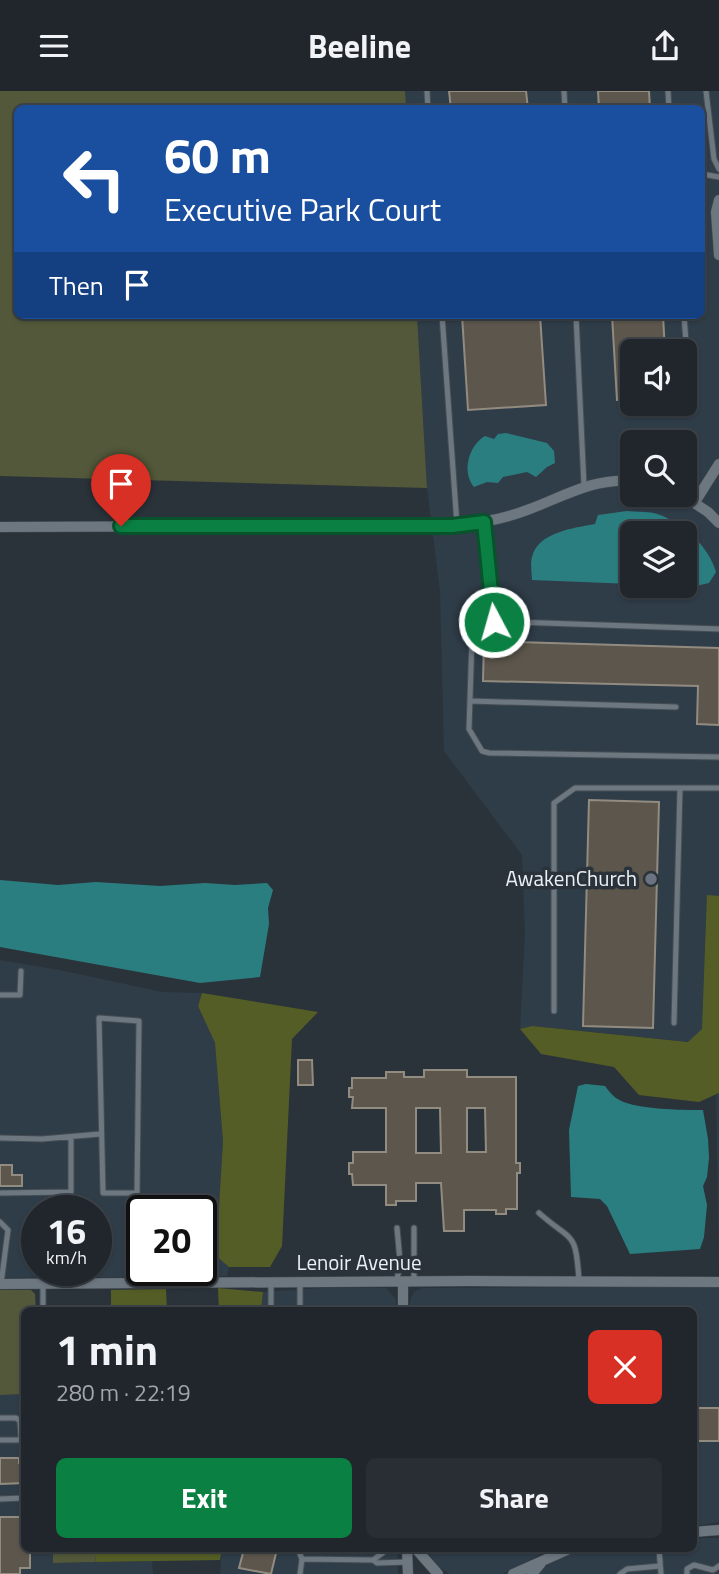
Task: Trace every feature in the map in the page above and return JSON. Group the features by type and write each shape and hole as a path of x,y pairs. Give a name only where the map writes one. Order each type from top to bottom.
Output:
{"street":[{"path":"719,200 716,212 719,255"},
{"path":"697,499 719,464"},
{"path":"0,527 457,525 484,522 526,510 584,486 620,480"},
{"path":"697,504 719,523"},
{"path":"403,1307 404,1282"},
{"name":"Lenoir Avenue","path":"112,1283 719,1282"},
{"name":"Lenoir Avenue","path":"0,1284 21,1284"},
{"path":"697,1532 719,1530"},
{"path":"407,1552 408,1574"},
{"path":"419,1552 438,1574"},
{"path":"513,1574 563,1552"},
{"path":"532,1574 541,1563"}],"lane":[{"path":"706,91 714,159 719,169"},
{"path":"442,319 457,525"},
{"path":"576,319 584,486"},
{"path":"684,319 686,339"},
{"path":"484,522 494,622"},
{"path":"719,629 490,621 476,631 472,638 469,729 482,751 489,753 719,757"},
{"path":"470,701 676,707"},
{"path":"554,1011 554,803 575,787 719,788"},
{"path":"674,1023 680,788"},
{"path":"0,995 20,995 21,971"},
{"path":"99,1018 139,1021 137,1193 103,1193 100,1134 99,1018"},
{"path":"0,1138 42,1139 100,1134"},
{"path":"0,1193 71,1192 71,1137"},
{"path":"539,1213 569,1235 575,1244 579,1281"},
{"path":"0,1222 8,1230 0,1284"},
{"path":"404,1282 414,1228"},
{"path":"397,1229 404,1282"},
{"path":"300,1282 300,1307"},
{"path":"271,1283 271,1307"},
{"path":"43,1286 43,1307"},
{"path":"0,1418 16,1418 21,1425"},
{"path":"0,1440 18,1440 21,1435"},
{"path":"0,1499 21,1498"},
{"path":"299,1552 302,1559 300,1574"},
{"path":"373,1560 384,1552"},
{"path":"659,1552 661,1574"},
{"path":"302,1559 408,1562"},
{"path":"620,1574 627,1569 660,1566"},
{"path":"687,1574 687,1569 694,1566 713,1570 719,1566"}],"shaded area":[{"path":"404,91 719,91 719,1045 532,1026 520,1029 525,933 522,855 444,751 440,592 427,488 417,319 705,319 705,105 405,105"},
{"path":"0,960 162,992 202,993 198,1006 215,1043 223,1141 217,1240 217,1195 126,1195 126,1277 112,1277 112,1195 21,1195 21,1278 0,1278"},
{"path":"719,1093 719,1269 716,1095"},
{"path":"217,1257 229,1267 227,1276 217,1276"},
{"path":"319,1288 386,1288 396,1299 396,1307 261,1307 263,1292"},
{"path":"422,1288 719,1288 719,1522 697,1525 697,1307 410,1307 414,1292"},
{"path":"21,1394 21,1552 53,1552 54,1563 152,1561 153,1574 0,1574 0,1395"},
{"path":"697,1538 719,1538 719,1574 538,1574 546,1566 571,1552 697,1552"},
{"path":"222,1552 397,1552 398,1574 220,1574"},
{"path":"428,1552 545,1552 503,1574 450,1574 436,1565"}],"green space":[{"path":"0,91 405,91 406,105 14,105 14,319 417,319 427,488 0,476"},
{"path":"707,895 719,896 719,1093 699,1102 639,1095 614,1067 541,1054 520,1029 532,1026 688,1042 702,1029"},
{"path":"202,993 318,1012 292,1039 282,1246 270,1267 229,1267 217,1257 223,1141 215,1043 198,1006"},
{"path":"218,1288 263,1292 261,1307 219,1307"},
{"path":"166,1289 167,1307 111,1307 111,1290"},
{"path":"0,1290 31,1290 35,1294 36,1307 21,1307 21,1394 0,1395"},
{"path":"53,1552 94,1552 96,1562 53,1563"},
{"path":"94,1552 221,1552 220,1560 96,1562"}],"water":[{"path":"506,433 547,443 554,451 555,463 536,477 527,472 503,477 498,483 487,482 474,487 468,474 471,452 485,436 494,439 498,434"},
{"path":"627,511 648,512 673,521 620,521 620,584 532,580 532,557 541,542 558,533 595,524 598,515"},
{"path":"697,540 708,554 716,572 709,583 697,586"},
{"path":"0,880 58,885 96,882 160,886 267,883 273,890 268,908 269,924 260,977 200,983 0,947"},
{"path":"578,1086 605,1086 616,1098 634,1105 658,1109 703,1110 709,1158 703,1186 707,1205 700,1249 630,1254 607,1206 600,1199 571,1197 569,1130"}],"building":[{"path":"449,91 526,91 528,105 451,105"},
{"path":"598,91 649,91 650,105 599,105"},
{"path":"462,319 540,319 546,405 468,410"},
{"path":"612,319 663,319 664,339 620,339 620,400 617,400"},
{"path":"484,641 719,648 719,725 697,724 698,686 483,681"},
{"path":"589,800 659,802 653,1028 583,1026"},
{"path":"298,1060 312,1060 313,1085 298,1085"},
{"path":"424,1070 467,1070 467,1077 516,1077 516,1163 520,1163 520,1173 517,1173 517,1209 506,1209 506,1214 496,1214 496,1210 464,1210 464,1231 444,1231 441,1183 416,1183 416,1201 396,1201 396,1205 386,1205 386,1185 353,1185 349,1163 353,1163 353,1152 386,1152 386,1108 352,1108 353,1097 349,1097 349,1088 352,1088 352,1078 386,1078 386,1072 404,1072 404,1077 424,1077","holes":["416,1108 440,1108 441,1153 416,1153","467,1108 485,1108 486,1152 467,1152"]},
{"path":"0,1165 12,1165 12,1175 22,1175 22,1186 0,1186"},
{"path":"697,1408 719,1408 719,1441 697,1441"},
{"path":"0,1458 19,1458 21,1483 0,1484"},
{"path":"0,1517 21,1517 21,1552 30,1552 30,1568 20,1568 20,1574 0,1574"},
{"path":"243,1552 276,1552 271,1574 239,1568"}],"place":[{"name":"AwakenChurch","path":"651,879"}],"route":[{"path":"121,526 452,526 484,522 494,622"}]}
